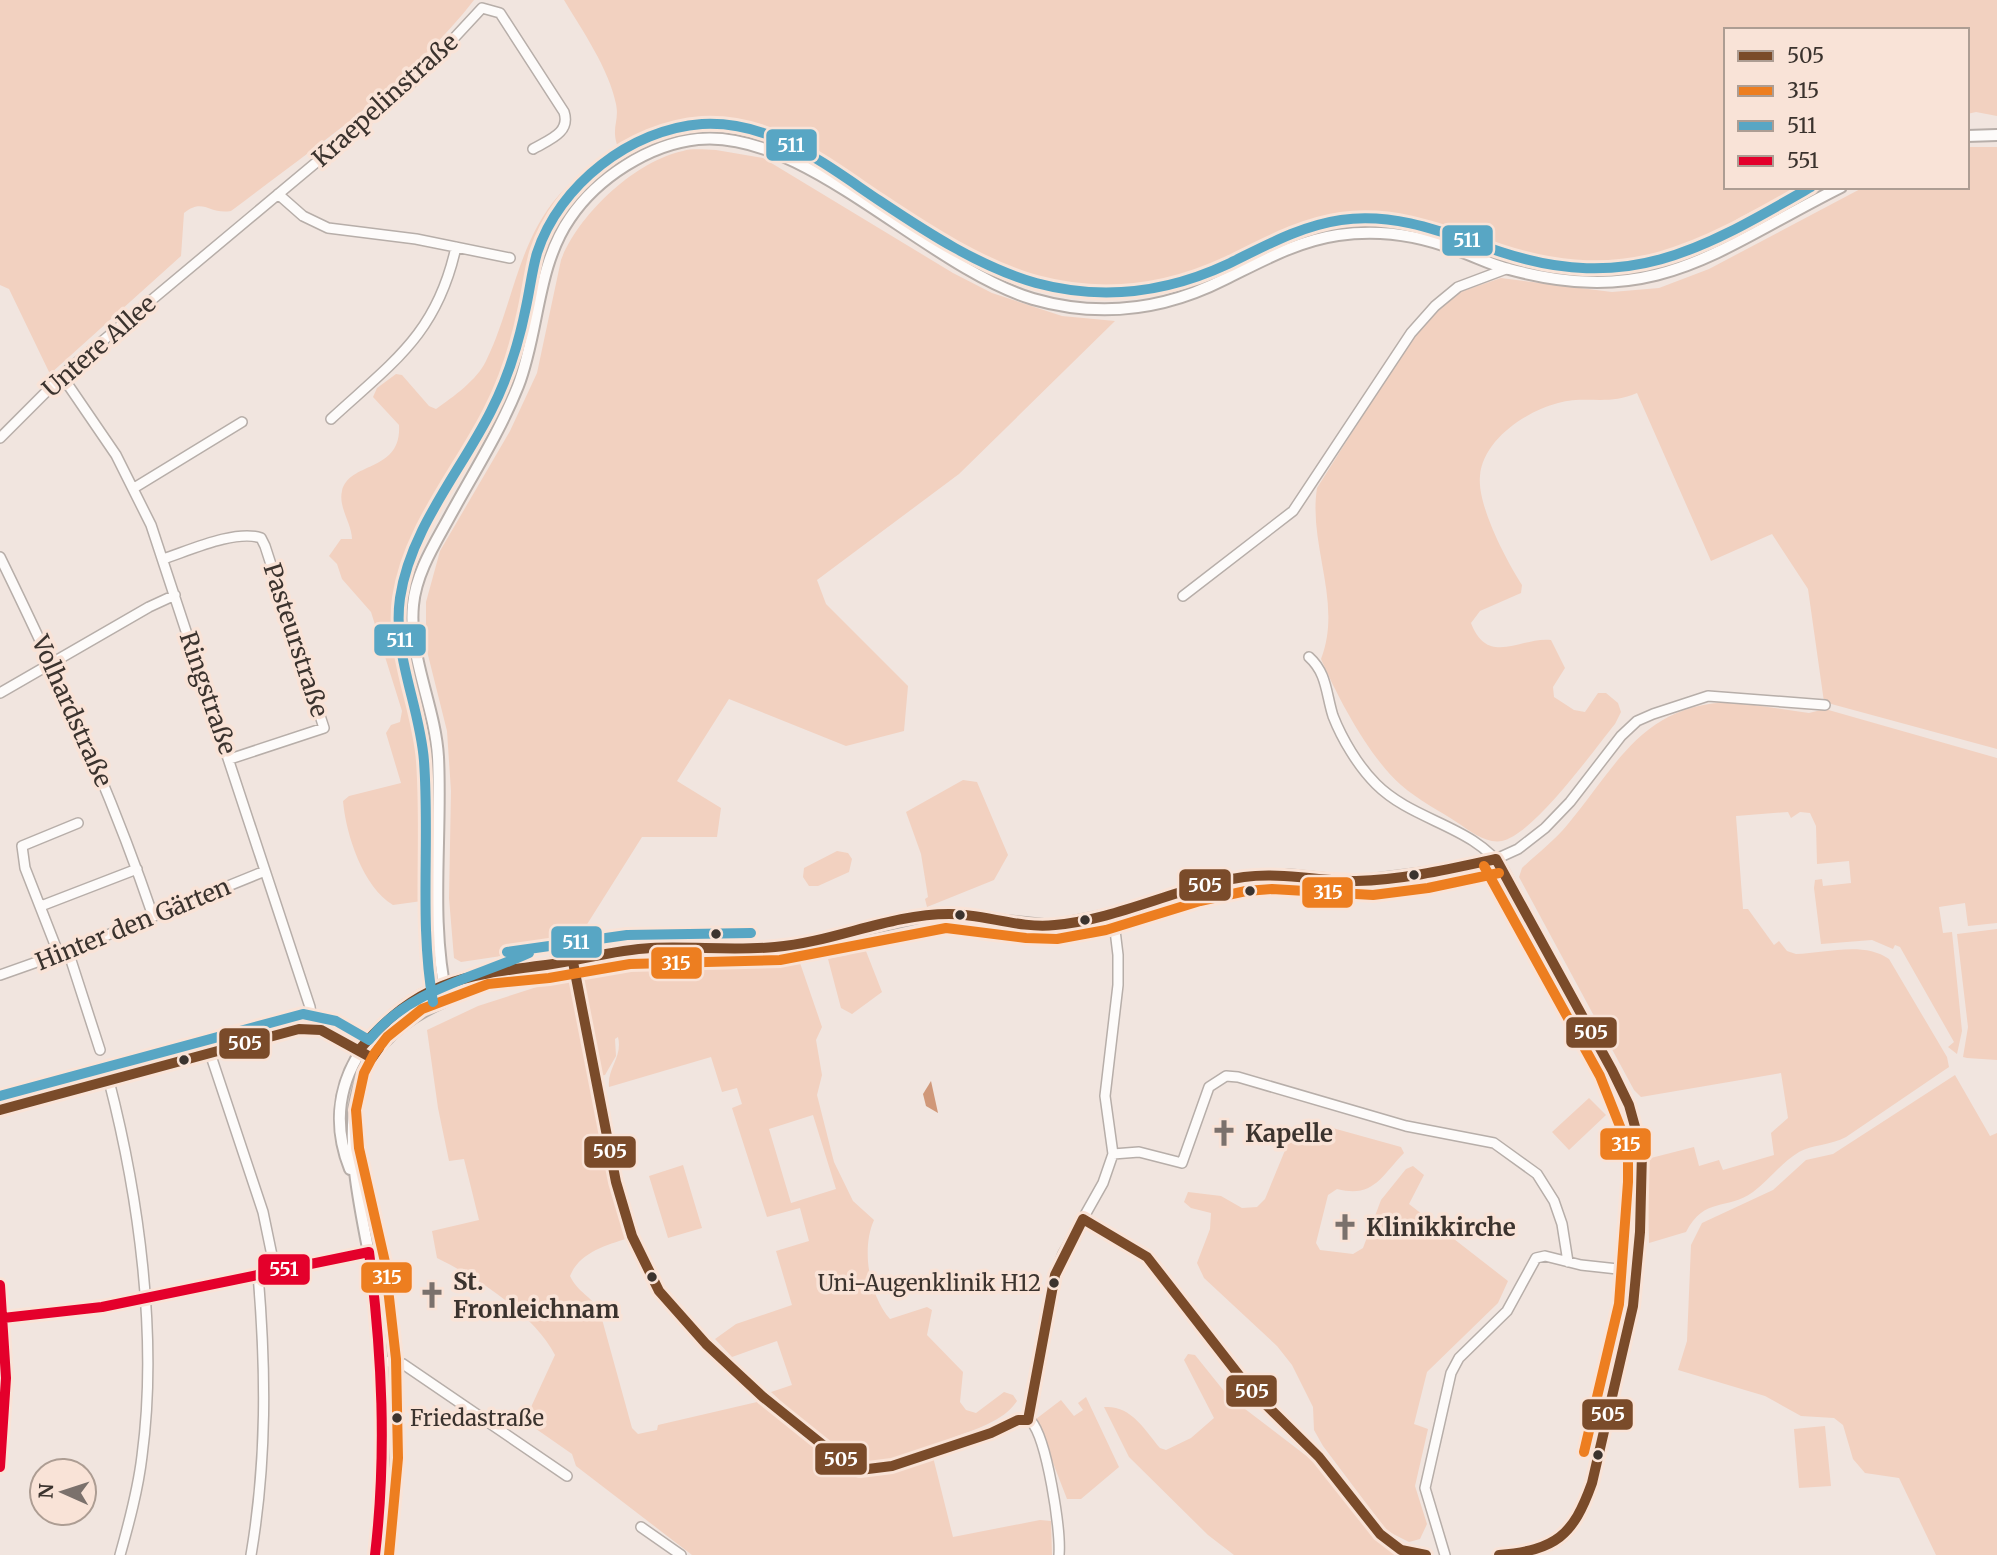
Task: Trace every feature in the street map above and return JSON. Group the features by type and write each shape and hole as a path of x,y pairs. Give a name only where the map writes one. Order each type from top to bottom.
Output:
{"street":[{"name":"Kraepelinstraße","path":"201,257 416,79 482,8 500,13 564,112 566,122 561,132 533,149"},
{"path":"1969,136 1997,135"},
{"path":"447,1000 443,984 436,904 438,757 429,700 415,645 414,597 429,554 516,392 527,361 547,269 561,232 585,198 629,164 681,141 704,138 723,138 765,148 790,159 993,284 1064,307 1098,310 1155,306 1209,287 1294,246 1348,234 1386,233 1420,238 1506,269 1590,283 1655,276 1701,262 1836,189"},
{"path":"278,194 314,224 510,258"},
{"path":"331,419 419,336 443,293 456,247"},
{"name":"Untere Allee","path":"0,438 62,376 201,257"},
{"path":"1182,596 1293,511 1411,332 1436,306 1458,287 1506,269"},
{"name":"Ringstraße","path":"62,376 91,416 134,488 163,559 310,1007 313,1028"},
{"path":"134,488 243,422"},
{"name":"Pasteurstraße","path":"163,559 226,540 250,536 261,538 324,728 230,759"},
{"name":"Volhardstraße","path":"0,557 52,663 104,782 153,916"},
{"path":"0,693 149,607 175,595"},
{"path":"1309,657 1320,667 1334,717 1352,752 1378,786 1410,808 1483,845 1496,859 1629,1105 1642,1152 1636,1271 1628,1339 1582,1511 1569,1533 1555,1544 1535,1552 1499,1555"},
{"path":"375,1555 384,1430 383,1361 369,1252 355,1182 352,1126 360,1084 372,1058 404,1021 447,1000 510,978 534,966 572,957 643,948 774,947 830,939 932,915 950,914 1044,925 1113,914 1196,886 1242,877 1273,874 1354,881 1379,880 1496,859 1518,849 1545,828 1570,802 1621,736 1637,722 1708,696 1825,705"},
{"name":"Volhardstraße","path":"78,823 22,846 25,868 63,953 100,1050"},
{"path":"41,906 137,869"},
{"name":"Hinter den Gärten","path":"0,975 63,953 265,871"},
{"path":"1028,1420 1055,1275 1063,1254 1107,1175 1113,1154 1105,1096 1118,985 1118,955 1113,914"},
{"path":"572,957 616,1182 632,1236 659,1291 706,1344 763,1396 839,1458 860,1470 892,1466 991,1433 1015,1421 1028,1420 1035,1426 1043,1452 1060,1533 1059,1555"},
{"path":"355,1182 345,1158 341,1119 343,1093 359,1051 375,1030 397,1010 443,984 509,966 534,966"},
{"path":"0,1110 288,1031 313,1028 331,1034 372,1058"},
{"path":"211,1053 263,1212 275,1270"},
{"path":"1113,1154 1139,1152 1182,1163 1209,1087 1214,1081 1226,1076 1238,1077 1406,1126 1494,1143 1537,1174 1554,1201 1568,1247 1568,1262"},
{"path":"109,1082 131,1198 143,1298 145,1424 137,1489 120,1555"},
{"path":"1083,1219 1147,1257 1249,1388 1319,1457 1380,1534 1401,1550 1426,1555"},
{"path":"3,1318 51,1314 143,1298 369,1252"},
{"path":"1445,1555 1425,1488 1451,1374 1459,1358 1507,1311 1536,1258 1545,1256 1568,1262 1636,1271"},
{"path":"251,1555 264,1455 266,1401 258,1274"},
{"path":"0,1285 6,1404 0,1467"},
{"path":"383,1361 403,1364 567,1476"},
{"path":"641,1527 681,1555"}],"shaded area":[{"path":"0,0 474,0 448,31 391,87 231,211 223,212 197,206 184,213 181,256 50,374 9,289 0,285"},
{"path":"564,0 1997,0 1997,116 1976,112 1969,114 1969,28 1724,28 1724,189 1798,189 1739,218 1688,254 1645,266 1594,271 1526,258 1426,227 1391,221 1356,221 1318,227 1172,279 1135,288 1097,292 1058,288 1031,281 979,260 796,150 751,130 704,121 670,126 602,171 575,198 557,225 544,255 518,355 504,393 403,578 405,651 425,749 422,901 393,905 373,886 358,859 348,829 343,801 349,796 401,783 386,733 391,725 400,722 402,711 371,612 342,579 337,564 329,556 341,539 352,539 343,509 342,491 354,475 384,459 398,440 399,425 373,397 377,388 396,374 402,375 429,406 436,409 471,381 486,361 525,254 545,214 573,182 620,153 615,137 616,104 594,50"},
{"path":"1969,147 1997,147 1997,749 1824,702 1808,589 1772,534 1711,561 1637,393 1617,399 1569,401 1546,407 1520,420 1498,439 1483,463 1480,488 1483,502 1508,562 1522,585 1521,593 1480,611 1471,623 1478,636 1487,644 1496,647 1551,640 1565,668 1553,687 1554,697 1574,710 1585,712 1598,693 1606,693 1618,703 1621,712 1615,724 1578,771 1530,824 1502,841 1490,841 1478,836 1401,785 1377,759 1336,691 1321,659 1327,638 1328,616 1315,510 1317,488 1414,334 1451,295 1501,278 1612,292 1659,288 1709,269 1860,189 1969,189"},
{"path":"687,150 716,150 763,158 953,273 992,293 1062,316 1115,321 959,474 817,580 826,604 908,686 904,731 846,746 729,699 677,781 721,808 717,837 642,837 574,945 461,962 454,958 449,898 451,791 447,731 426,647 426,602 440,551 510,431 537,373 561,260 580,225 610,192 646,166"},
{"path":"1733,702 1809,713 1825,709 1997,758 1997,923 1968,926 1965,903 1939,907 1943,933 1952,932 1962,1031 1957,1054 1948,1047 1954,1042 1900,947 1895,945 1893,949 1872,940 1821,944 1815,880 1822,879 1823,886 1851,883 1849,861 1817,864 1816,826 1810,813 1800,812 1791,818 1788,812 1736,816 1743,909 1748,909 1774,945 1779,941 1787,951 1796,954 1856,949 1868,950 1889,959 1947,1057 1949,1067 1846,1137 1799,1152 1743,1198 1701,1213 1686,1232 1649,1243 1647,1159 1694,1147 1699,1166 1719,1160 1723,1170 1774,1155 1771,1133 1788,1118 1781,1073 1641,1097 1634,1090 1519,877 1522,868 1563,830 1619,759 1654,725 1676,713 1702,705"},
{"path":"963,780 977,782 1008,855 994,880 927,907 925,899 928,897 921,854 906,812"},
{"path":"837,851 848,853 852,859 849,872 818,886 809,886 803,877 804,868"},
{"path":"1997,929 1997,1060 1967,1058 1963,1057 1968,1027 1957,934"},
{"path":"864,946 882,992 852,1014 841,1008 828,959 848,955"},
{"path":"633,960 799,960 822,1027 816,1040 822,1075 817,1095 834,1162 853,1201 874,1220 868,1244 868,1258 872,1285 877,1297 890,1319 927,1307 932,1310 927,1335 963,1372 960,1402 966,1410 976,1413 1004,1392 1013,1395 1017,1401 1011,1408 988,1424 892,1462 857,1460 825,1442 771,1392 792,1385 777,1341 732,1357 715,1339 736,1324 792,1305 776,1251 809,1241 800,1208 767,1217 732,1108 742,1104 737,1088 722,1092 711,1057 609,1087 610,1074 618,1051 618,1037 615,1039 616,1056 605,1075 599,1076 580,973 588,966","holes":["813,1115 836,1189 791,1203 769,1129"]},
{"path":"571,976 612,1183 628,1238 602,1247 587,1256 574,1268 570,1276 600,1312 632,1428 638,1434 657,1430 658,1425 757,1402 855,1477 888,1474 933,1457 953,1537 1040,1520 1051,1521 1052,1555 692,1555 576,1466 572,1454 529,1424 526,1418 555,1355 533,1325 504,1299 437,1258 432,1231 479,1220 464,1159 449,1161 427,1030 478,1006"},
{"path":"1955,1075 1990,1136 1997,1133 1997,1555 1936,1555 1899,1478 1865,1473 1853,1459 1843,1425 1834,1418 1801,1416 1765,1396 1678,1370 1687,1341 1691,1245 1702,1223 1773,1190 1806,1160 1833,1154"},
{"path":"931,1081 938,1113 926,1106 923,1094"},
{"path":"1589,1098 1606,1115 1569,1150 1552,1132"},
{"path":"1329,1127 1401,1147 1404,1153 1382,1178 1368,1188 1359,1191 1337,1189 1328,1195 1316,1243 1320,1250 1353,1254 1363,1248 1381,1200 1406,1169 1413,1166 1424,1175 1409,1204 1508,1281 1498,1303 1427,1372 1414,1424 1428,1429 1415,1486 1427,1524 1420,1539 1409,1542 1387,1531 1323,1446 1314,1430 1313,1407 1292,1365 1277,1346 1204,1278 1197,1263 1210,1229 1211,1213 1191,1208 1184,1202 1188,1192 1221,1196 1242,1208 1257,1207 1265,1199 1288,1143 1308,1140"},
{"path":"683,1165 702,1228 668,1238 649,1176"},
{"path":"1188,1354 1195,1355 1228,1396 1317,1464 1377,1537 1400,1555 1234,1555 1208,1535 1129,1457 1104,1407 1114,1407 1129,1414 1160,1448 1166,1450 1191,1438 1214,1418 1184,1360"},
{"path":"1086,1397 1119,1467 1081,1499 1067,1499 1036,1419 1061,1400 1074,1416 1083,1410 1078,1403"},
{"path":"1825,1426 1831,1486 1799,1488 1794,1429"}],"transit line":[{"name":"511","path":"433,1002 427,942 424,761 403,660 400,598 414,548 425,524 479,433 503,386 520,333 537,253 547,228 580,184 624,149 675,128 702,124 751,129 797,148 936,237 995,268 1061,289 1110,293 1158,288 1181,282 1205,274 1297,232 1326,223 1362,218 1422,226 1547,264 1588,268 1627,266 1664,258 1699,246 1807,189"},
{"name":"505","path":"1496,859 1612,1070 1629,1105 1642,1152 1640,1232 1633,1306 1592,1483 1577,1516 1560,1537 1535,1549 1499,1555"},
{"name":"505","path":"359,1050 401,1009 422,996 442,986 489,973 638,949 729,949 797,944 927,915 962,915 1028,925 1055,925 1103,916 1196,887 1244,877 1272,876 1342,881 1391,879 1496,859"},
{"name":"315","path":"1484,866 1600,1076 1628,1154 1619,1304 1584,1452"},
{"name":"315","path":"389,1555 398,1458 396,1359 385,1262 359,1148 356,1110 364,1073 374,1054 387,1037 422,1009 488,984 549,978 630,964 780,960 946,928 1057,939 1106,930 1200,901 1246,891 1272,889 1373,895 1428,888 1499,873"},
{"name":"511","path":"507,952 627,935 751,933"},
{"name":"511","path":"0,1096 303,1014 336,1021 369,1040 385,1023 422,997 529,953"},
{"name":"505","path":"572,957 616,1182 632,1236 659,1291 706,1344 763,1397 839,1458 860,1470 892,1466 991,1433 1018,1420 1028,1420"},
{"name":"505","path":"0,1110 299,1029 321,1030 372,1058 379,1048"},
{"name":"505","path":"1083,1219 1147,1257 1249,1388 1319,1457 1380,1534 1401,1550 1426,1555"},
{"name":"505","path":"1028,1420 1055,1275 1083,1219"},
{"name":"551","path":"3,1318 102,1307 369,1252 380,1366 382,1441 375,1555"},
{"name":"551","path":"0,1285 6,1378 0,1467"}],"place":[{"name":"Kapelle","path":"1224,1133"},
{"name":"Klinikkirche","path":"1345,1227"},
{"name":"Uni-Augenklinik H12","path":"1054,1283"},
{"name":"St. Fronleichnam","path":"432,1295"},
{"name":"Friedastraße","path":"397,1418"}]}
